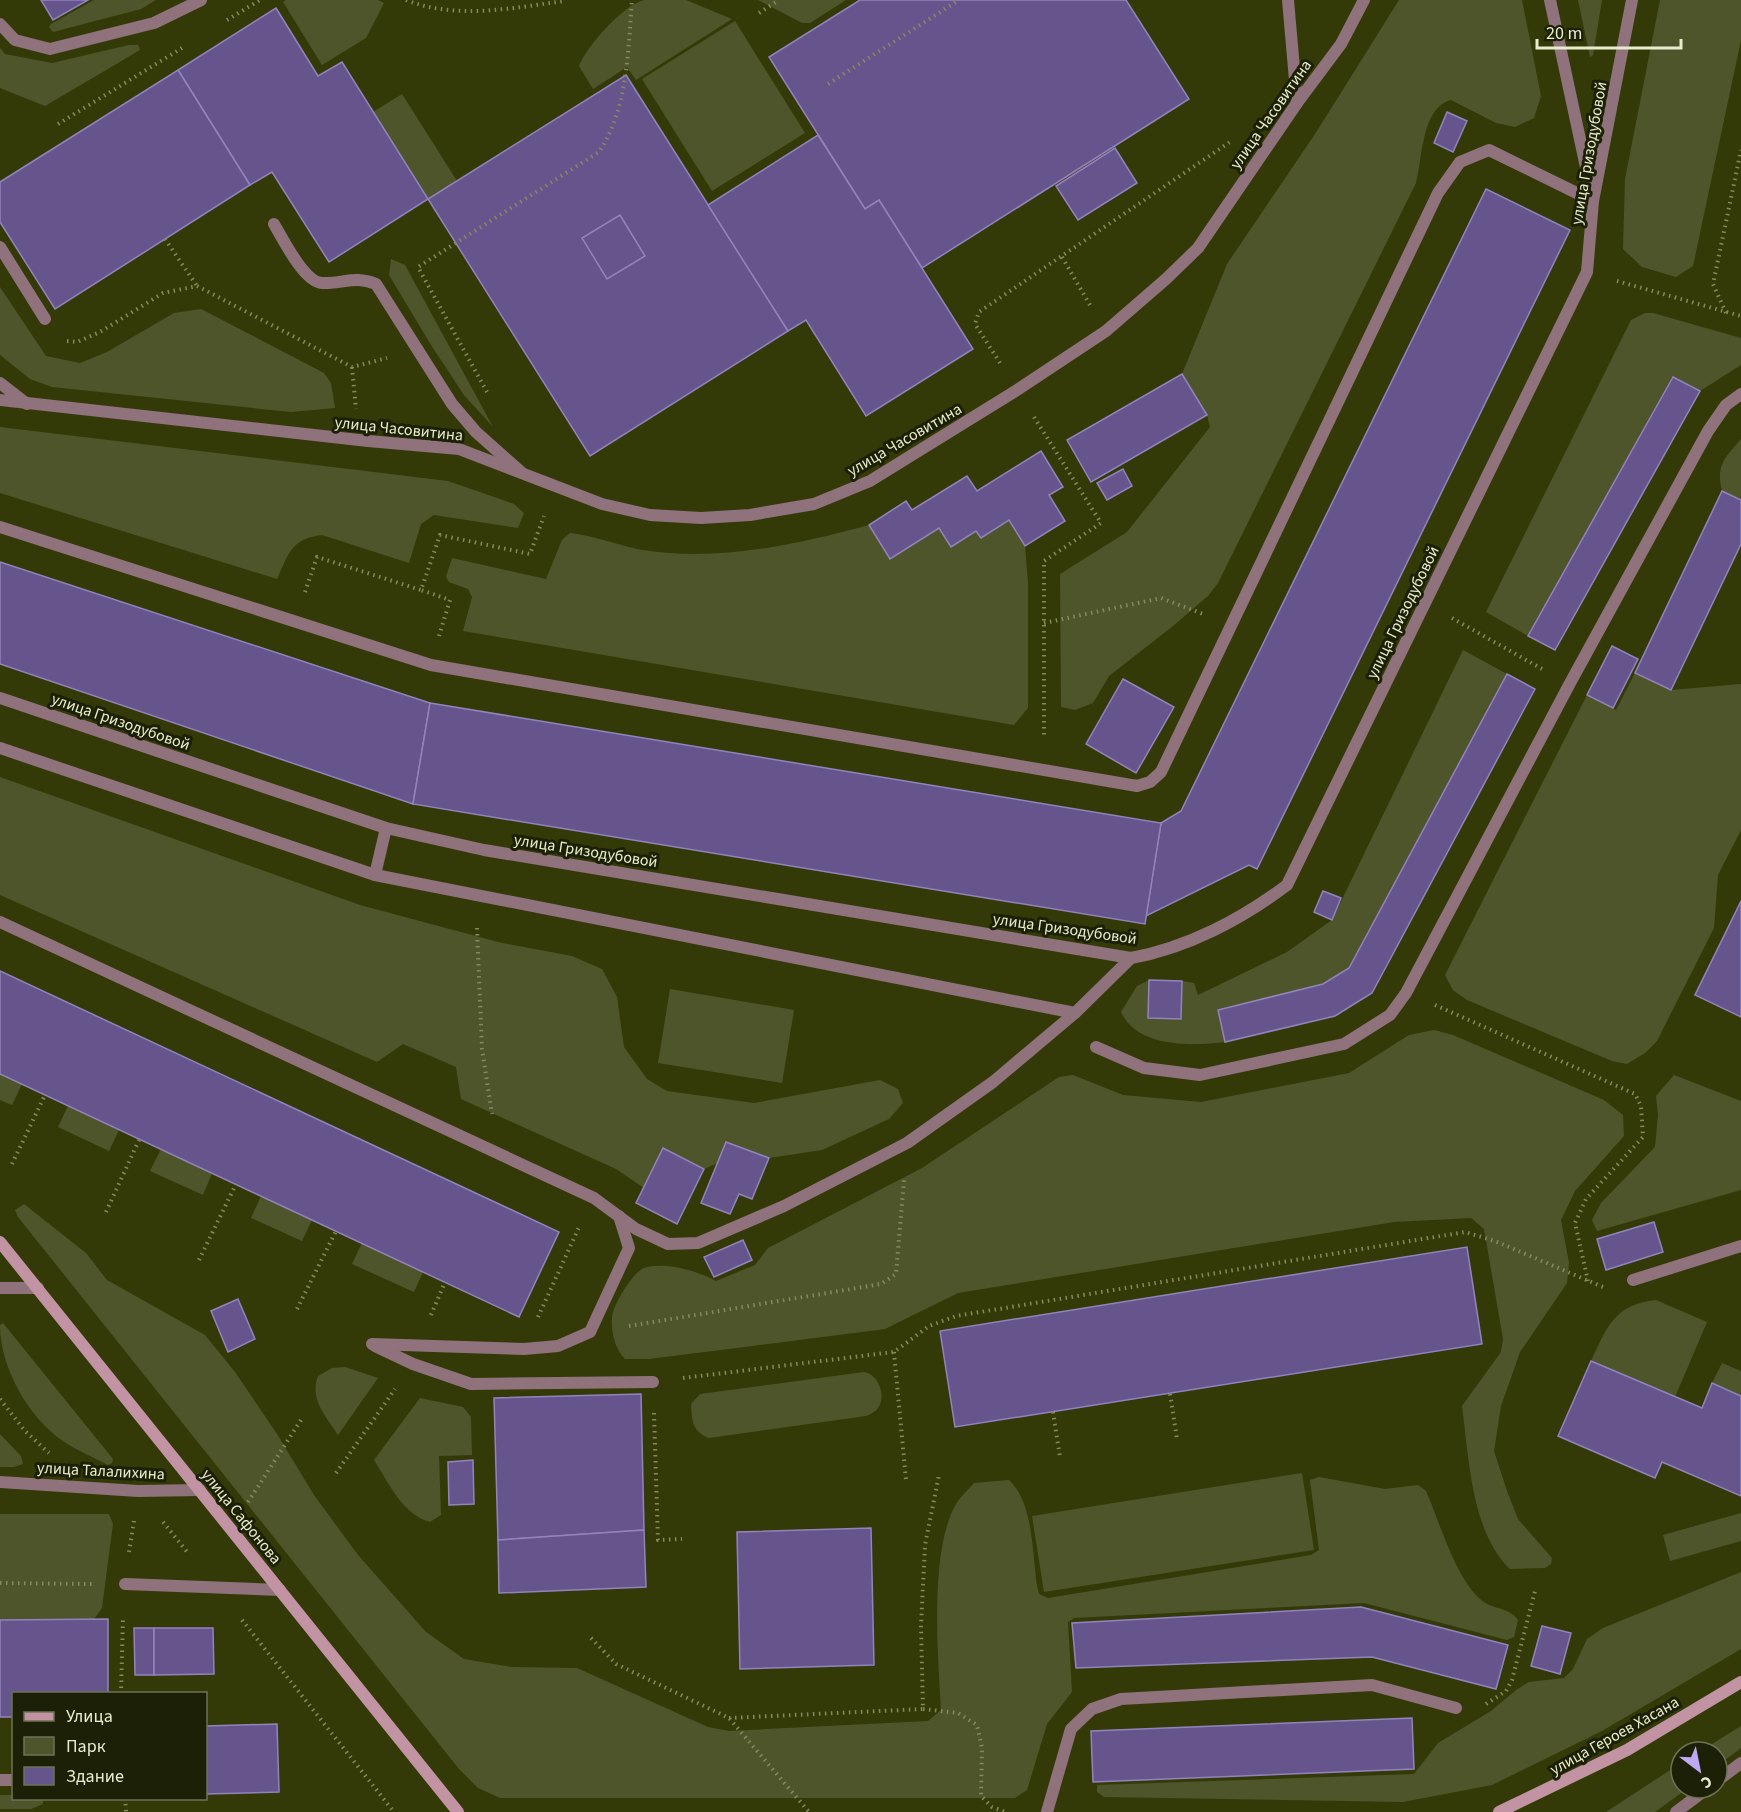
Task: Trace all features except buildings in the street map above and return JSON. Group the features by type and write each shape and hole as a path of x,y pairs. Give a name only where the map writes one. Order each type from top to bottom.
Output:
{"main road":[{"name":"улица Сафонова","path":"0,1242 458,1812"},
{"name":"улица Героев Хасана","path":"1499,1812 1627,1750 1741,1682"}],"street":[{"path":"0,24 15,40 50,49 154,23 201,0"},
{"path":"1288,0 1297,103"},
{"name":"улица Часовитина","path":"0,399 27,404 459,449 603,504 650,515 701,518 750,515 814,504 870,481 1017,390 1106,331 1197,248 1297,103 1341,44 1365,0"},
{"path":"1550,0 1593,201"},
{"name":"улица Гризодубовой","path":"0,698 386,828 483,850 1131,958 1166,952 1260,906 1287,885 1587,272 1593,201 1632,0"},
{"path":"0,527 430,665 1137,786 1150,782 1161,772 1438,194 1460,162 1489,150 1593,201"},
{"path":"274,224 308,278 321,283 362,278 376,284 452,404 476,432 521,472"},
{"path":"0,247 45,319"},
{"path":"0,383 27,404"},
{"path":"1096,1047 1144,1068 1200,1075 1344,1044 1390,1015 1406,993 1569,684 1702,441 1726,405 1741,394"},
{"path":"0,748 375,875 1075,1013"},
{"path":"375,875 386,828"},
{"path":"0,922 594,1198 636,1230 668,1244 698,1243 784,1206 907,1143 993,1082 1075,1013 1131,958"},
{"path":"619,1215 629,1248 590,1332 558,1346 524,1349 372,1344 412,1364 471,1384 653,1382"},
{"path":"1633,1280 1741,1246"},
{"path":"0,1288 38,1288"},
{"name":"улица Талалихина","path":"0,1482 138,1491 200,1490"},
{"path":"125,1584 280,1590"},
{"path":"1047,1812 1071,1729 1092,1709 1121,1699 1372,1685 1456,1708"},
{"path":"1676,1812 1692,1800"}],"path":[{"path":"406,0 423,7 482,12 564,1"},
{"path":"492,401 418,267 598,152 607,139 626,75 632,0"},
{"path":"759,13 779,0"},
{"path":"828,84 959,0"},
{"path":"58,124 142,72"},
{"path":"1044,716 1044,561 1101,524 975,324 977,316 986,306 1062,257 1238,136"},
{"path":"1726,313 1713,284 1741,150"},
{"path":"165,239 197,286 352,367 417,351"},
{"path":"1062,257 1106,331"},
{"path":"1587,272 1741,316"},
{"path":"100,332 163,293 197,286"},
{"path":"352,367 358,440"},
{"path":"421,590 440,535 530,554 555,486"},
{"path":"317,557 450,600 430,665"},
{"path":"1044,623 1161,598 1233,625"},
{"path":"1425,603 1516,654"},
{"path":"476,895 482,1049 498,1153"},
{"path":"1406,993 1635,1094 1641,1107 1643,1137 1586,1199 1575,1223 1587,1281"},
{"path":"12,1164 45,1095"},
{"path":"106,1212 140,1140"},
{"path":"590,1332 881,1284 896,1274 907,1143"},
{"path":"199,1260 236,1184"},
{"path":"542,1307 579,1227"},
{"path":"297,1309 336,1231"},
{"path":"653,1382 894,1352 929,1326 956,1316 1465,1232 1495,1241 1609,1290"},
{"path":"894,1352 906,1480"},
{"path":"336,1473 412,1364"},
{"path":"1170,1394 1177,1439"},
{"path":"653,1402 658,1540 682,1539"},
{"path":"1053,1412 1060,1456"},
{"path":"232,1530 301,1420"},
{"path":"923,1709 921,1626 925,1545 939,1475"},
{"path":"134,1516 143,1517"},
{"path":"160,1518 394,1812"},
{"path":"0,1584 125,1584"},
{"path":"1456,1708 1479,1707 1506,1691 1512,1680 1535,1591"},
{"path":"591,1638 616,1664 729,1718 809,1812"},
{"path":"121,1669 121,1692"},
{"path":"729,1718 923,1709 958,1713 977,1725 982,1748 981,1796 992,1807 1006,1812"}],"green space":[{"path":"94,0 156,0 141,9 53,32 49,27"},
{"path":"286,0 378,0 384,3 366,38 322,65 283,2"},
{"path":"644,0 686,0 732,19 636,80 627,67 593,89 579,66 589,48 616,18"},
{"path":"758,0 846,0 810,23 802,23"},
{"path":"1399,0 1522,0 1541,96 1534,118 1515,127 1496,123 1451,100 1441,105 1434,113 1425,135 1416,183 1218,583 1208,596 1173,626 1109,676 1093,703 1075,710 1061,707 1060,574 1127,532 1210,427 1207,415 1182,374 1227,264 1317,131"},
{"path":"1578,0 1602,0 1593,55 1590,57"},
{"path":"1660,0 1741,0 1741,40 1693,266 1676,277 1642,267 1623,249 1625,179"},
{"path":"735,21 805,133 712,191 642,79"},
{"path":"129,45 138,45 140,50 45,106 0,88 0,48 5,54 52,63"},
{"path":"402,94 457,181 428,199 373,112"},
{"path":"391,259 405,265 493,427 464,395 431,345 389,275"},
{"path":"0,287 46,356 80,363 107,352 174,313 201,309 324,373 331,383 335,408 291,412 52,387 30,379 0,355"},
{"path":"1645,313 1653,313 1741,338 1741,365 1700,391 1672,377 1528,636 1486,612 1631,320"},
{"path":"0,427 448,481 514,504 524,513 518,528 434,515 421,524 409,563 322,535 312,537 292,549 277,579 0,493"},
{"path":"1741,439 1741,500 1722,491 1720,475 1726,457"},
{"path":"1009,520 1025,546 1028,583 1028,708 1014,725 463,631 472,597 468,589 449,582 446,577 452,558 546,579 562,540 570,533 637,549 695,554 754,550 869,525 890,559 939,528 951,546 976,531 981,538"},
{"path":"1463,650 1507,674 1349,968 1323,984 1218,1010 1225,1042 1182,1044 1167,1042 1152,1038 1129,1024 1121,1012 1137,986 1149,980 1148,1018 1181,1019 1182,981 1194,983 1198,995 1287,952 1332,920"},
{"path":"1635,673 1671,690 1741,684 1741,830 1718,875 1714,928 1657,1041 1645,1053 1627,1064 1612,1061 1467,1000 1453,990 1445,975 1587,695 1616,710"},
{"path":"0,777 360,905 502,943 572,956 602,969 617,997 624,1047 647,1079 667,1091 754,1103 880,1080 898,1089 903,1103 889,1119 822,1150 769,1158 727,1142 718,1163 704,1169 664,1148 644,1188 616,1169 461,1099 456,1067 403,1044 377,1062 0,895"},
{"path":"670,989 794,1010 782,1083 658,1063"},
{"path":"1434,1030 1453,1035 1604,1100 1623,1115 1624,1136 1575,1191 1561,1220 1569,1263 1567,1283 1520,1352 1501,1406 1494,1451 1518,1519 1552,1558 1551,1564 1545,1568 1510,1569 1497,1553 1487,1535 1474,1493 1462,1406 1501,1352 1503,1339 1484,1229 1471,1218 1394,1222 958,1293 885,1329 649,1359 625,1359 614,1340 613,1312 629,1282 644,1268 671,1266 716,1281 755,1265 768,1248 922,1168 1059,1077 1073,1075 1123,1095 1201,1102 1349,1073 1409,1035"},
{"path":"0,1074 22,1084 12,1105 0,1100"},
{"path":"1674,1075 1741,1101 1741,1190 1597,1231 1592,1220 1601,1203 1655,1147 1658,1115 1656,1096"},
{"path":"68,1106 119,1130 109,1151 58,1127"},
{"path":"161,1149 212,1173 203,1195 150,1171"},
{"path":"261,1196 312,1220 302,1241 251,1218"},
{"path":"24,1204 86,1253 107,1280 205,1335 235,1372 277,1434 314,1495 358,1555 426,1632 464,1659 511,1667 577,1668 708,1727 729,1731 928,1721 941,1710 937,1604 942,1548 947,1524 956,1504 974,1483 1009,1480 1017,1490 1028,1515 1039,1594 1048,1598 1311,1555 1319,1550 1310,1480 1319,1477 1385,1489 1418,1485 1426,1491 1448,1548 1470,1588 1483,1602 1509,1612 1518,1620 1514,1637 1507,1640 1364,1603 1074,1618 1068,1622 1072,1692 1047,1724 1027,1790 1015,1798 500,1798 478,1788 459,1769 18,1217 15,1210"},
{"path":"362,1243 423,1272 414,1292 352,1264"},
{"path":"1656,1300 1707,1322 1675,1397 1591,1361 1614,1319 1631,1306"},
{"path":"3,1323 113,1459 112,1463 108,1465 68,1444 38,1419 18,1390 11,1374 1,1341 0,1325"},
{"path":"1722,1363 1741,1371 1741,1396 1712,1383"},
{"path":"345,1367 378,1378 338,1435 320,1407 316,1384 318,1376 332,1368"},
{"path":"864,1372 877,1381 882,1398 877,1409 866,1416 709,1438 696,1429 693,1420 691,1404 700,1394"},
{"path":"420,1398 463,1407 471,1417 472,1455 439,1456 441,1515 430,1522 420,1518 404,1505 374,1460"},
{"path":"0,1434 21,1456 23,1464 14,1467 0,1467"},
{"path":"1302,1473 1314,1550 1044,1592 1032,1516"},
{"path":"1741,1513 1741,1541 1670,1561 1663,1535"},
{"path":"0,1514 109,1514 113,1524 102,1608 94,1619 0,1620"},
{"path":"1741,1572 1741,1649 1602,1731 1492,1785 1403,1802 1104,1797 1097,1792 1097,1785 1414,1774 1438,1743 1491,1711 1516,1690 1529,1682 1564,1678 1573,1669 1587,1639 1603,1628"},
{"path":"1741,1726 1741,1748 1729,1757 1729,1740 1718,1740"},
{"path":"1669,1771 1669,1800 1672,1800 1655,1812 1606,1812"},
{"path":"0,1795 12,1795 12,1800 43,1800 43,1804 31,1809 0,1809"}]}
